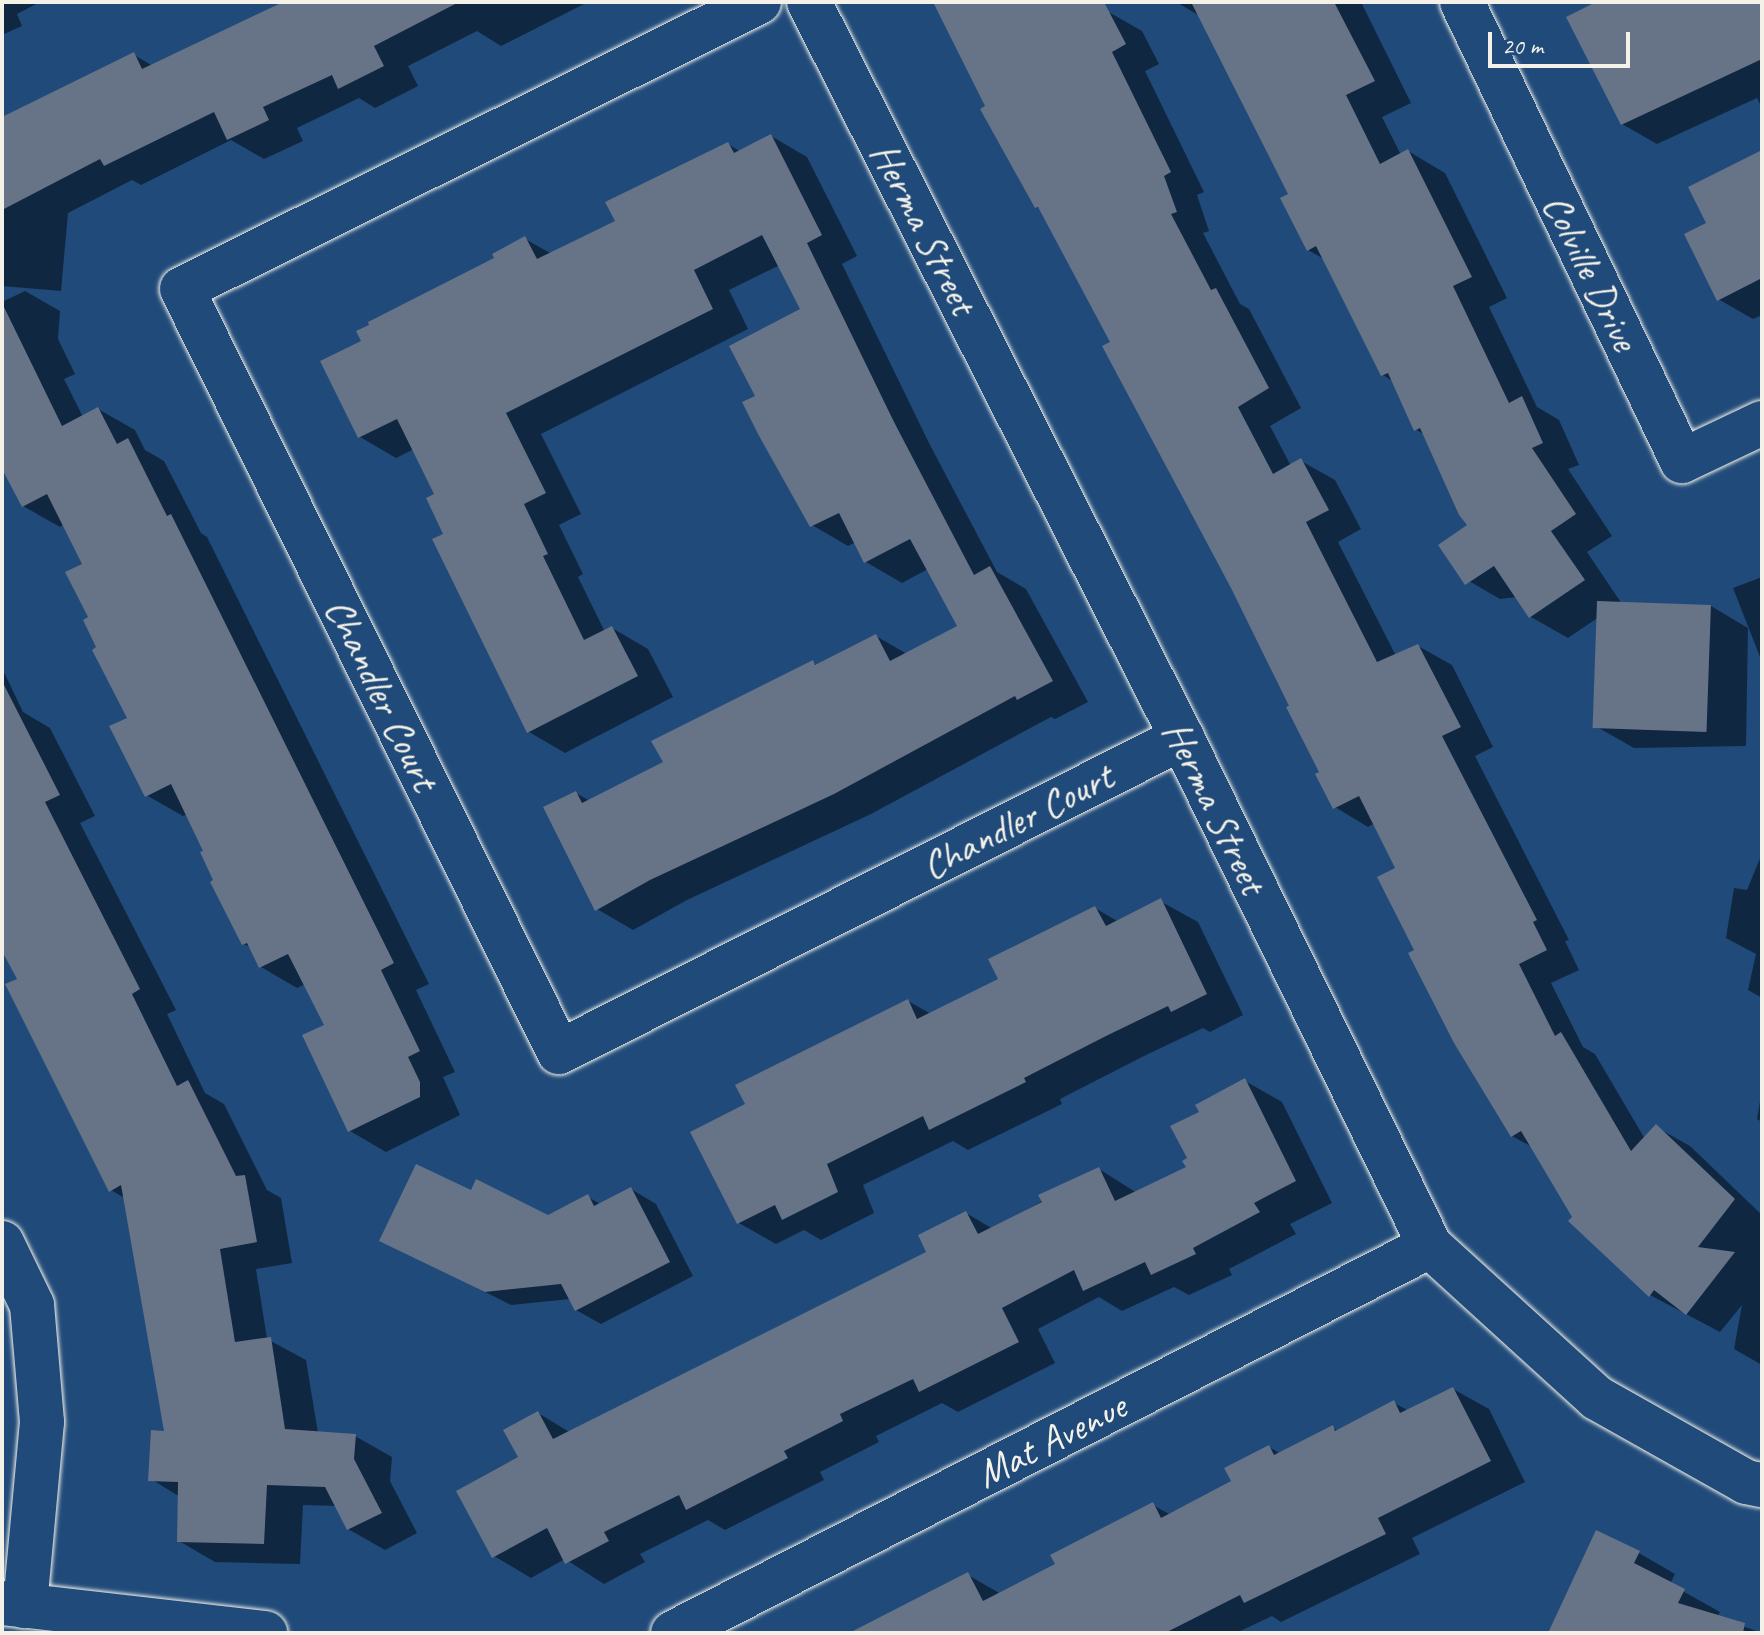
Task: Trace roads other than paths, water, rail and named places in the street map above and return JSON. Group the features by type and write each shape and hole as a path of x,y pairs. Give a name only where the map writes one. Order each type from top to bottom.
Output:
{"street":[{"name":"Chandler Court","path":"759,2 182,289 559,1052 1182,738"},
{"name":"Herma Street","path":"809,2 1182,738 1430,1246 1597,1398 1746,1482 1762,1485"},
{"name":"Colville Drive","path":"1462,2 1682,461 1762,423"},
{"path":"2,1243 32,1305 42,1422 14,1605 265,1633"},
{"name":"Mat Avenue","path":"673,1633 1430,1246"}]}
